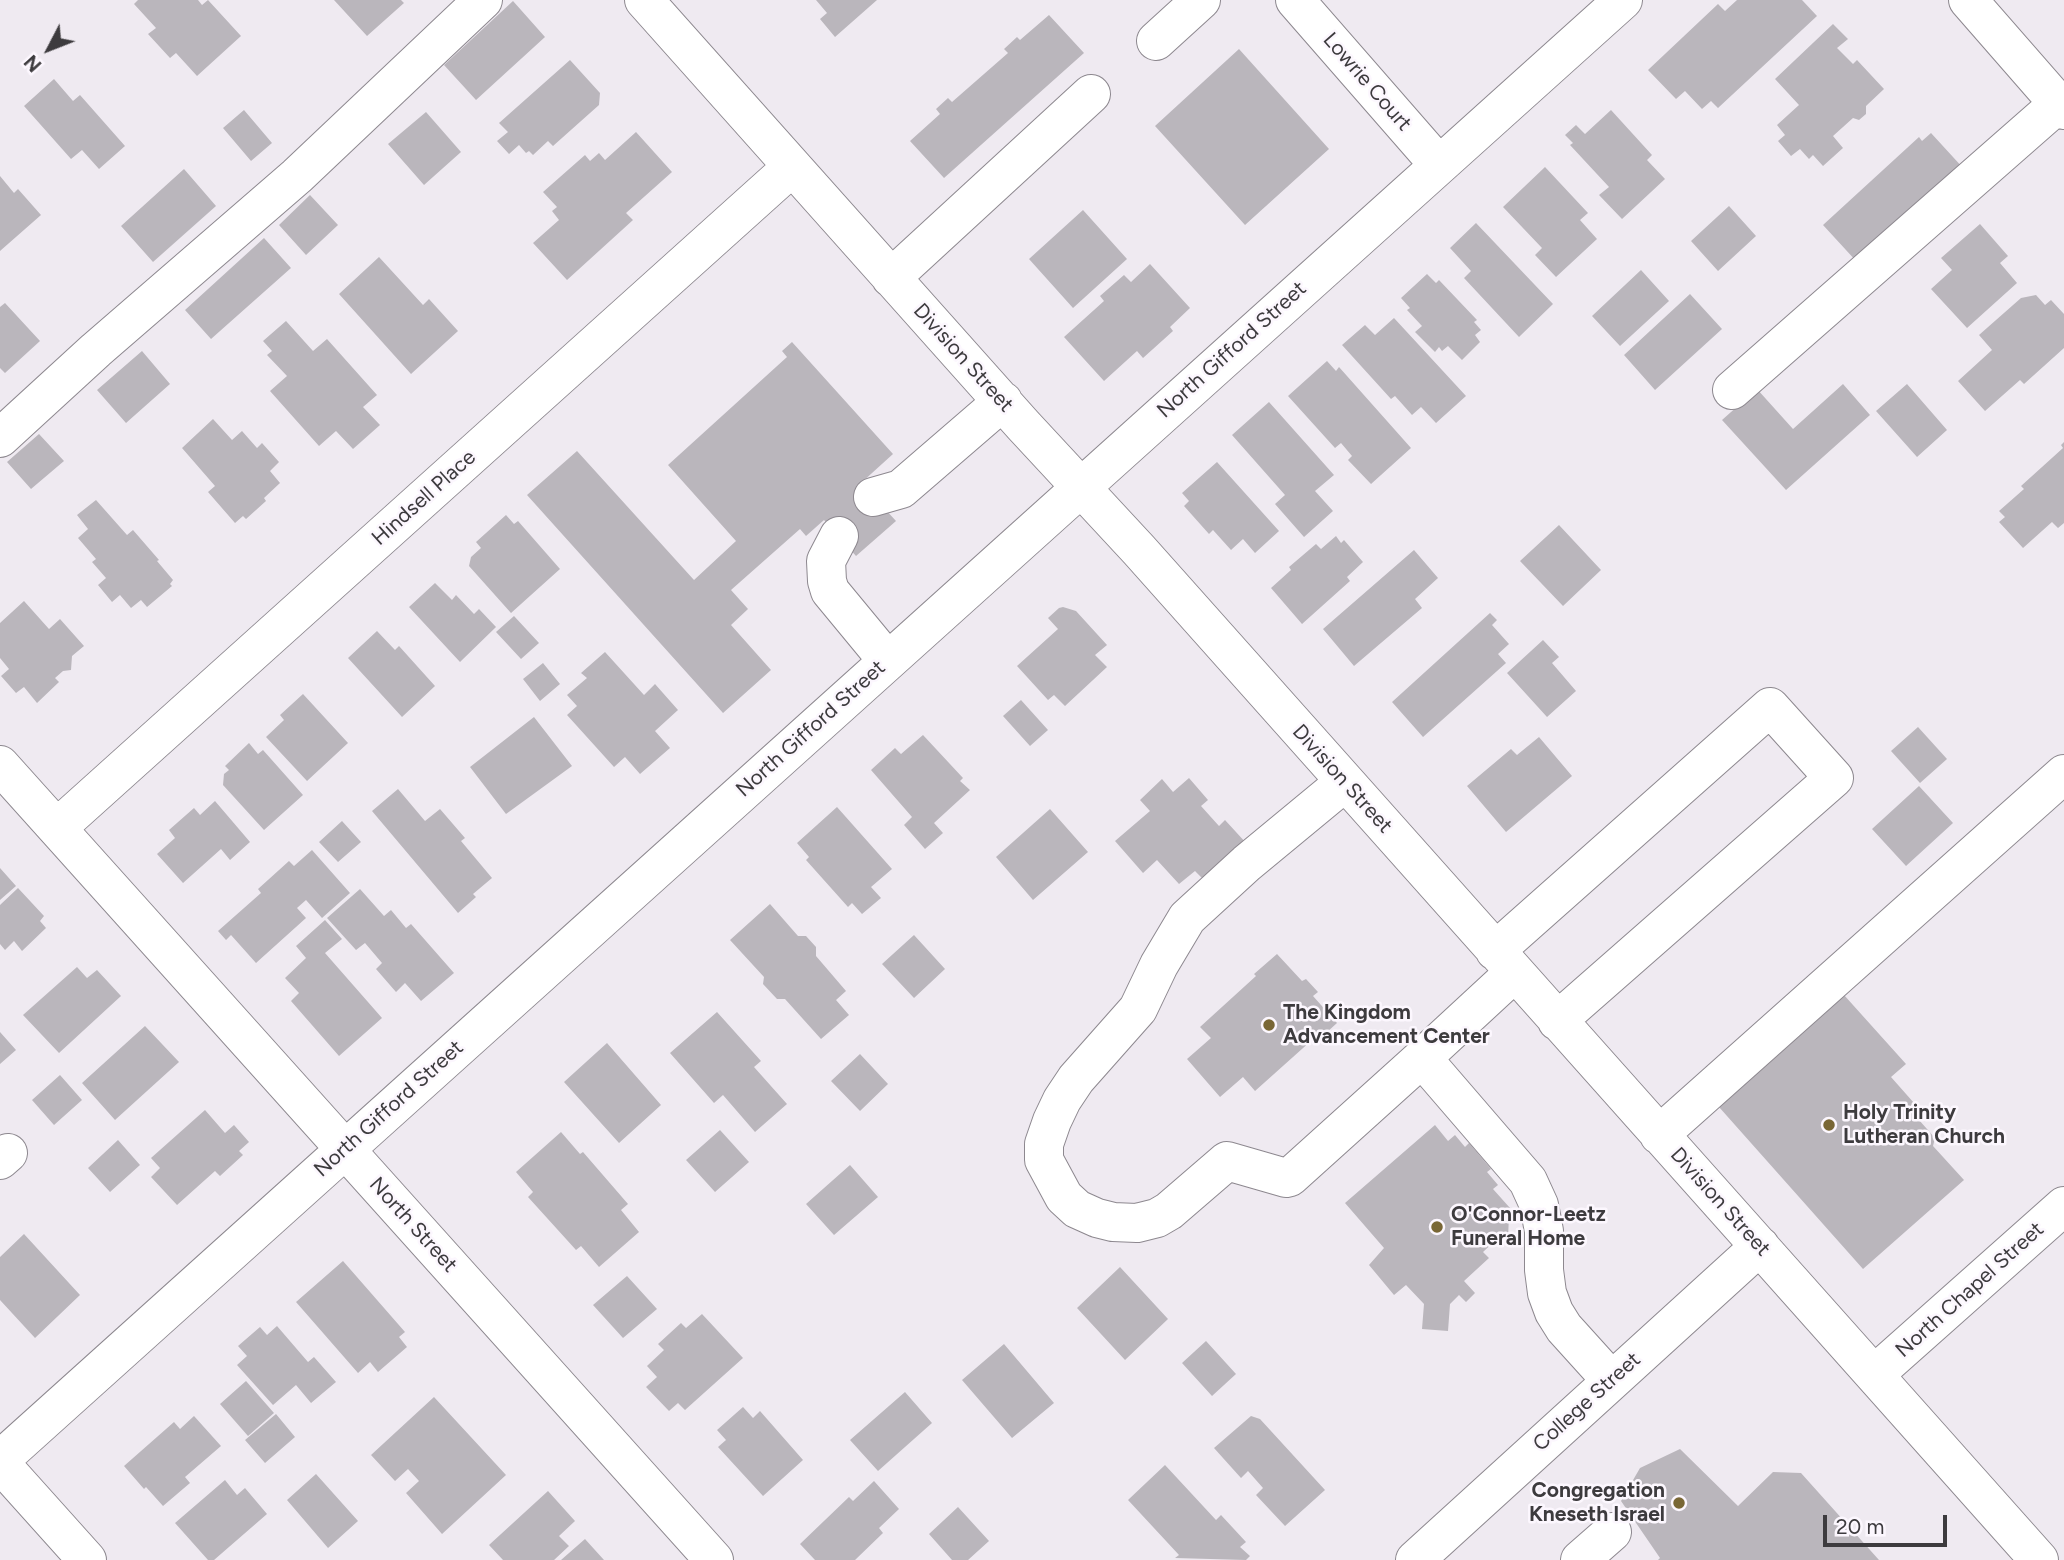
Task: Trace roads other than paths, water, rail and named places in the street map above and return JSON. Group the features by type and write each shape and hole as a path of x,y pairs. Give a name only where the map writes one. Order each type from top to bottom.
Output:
{"street":[{"path":"0,438 96,350 297,176 483,0"},
{"name":"Division Street","path":"644,0 2039,1560"},
{"path":"1156,41 1201,0"},
{"name":"Lowrie Court","path":"1294,0 1439,165"},
{"name":"North Gifford Street","path":"0,1462 887,660 1623,0"},
{"path":"1732,390 2061,107 1968,0"},
{"path":"891,278 1091,94"},
{"name":"Hindsell Place","path":"57,828 792,167"},
{"path":"873,497 901,489 1003,401"},
{"path":"839,536 827,561 830,591 887,660"},
{"path":"1345,782 1247,863 1187,918 1164,956 1138,1009 1076,1079 1062,1100 1044,1144 1044,1160 1064,1197 1077,1209 1113,1222 1138,1223 1170,1211 1227,1161 1290,1177 1422,1058 1505,962 1770,707 1835,778 1557,1021"},
{"name":"North Street","path":"0,765 714,1560"},
{"path":"1660,1135 2064,774"},
{"path":"1422,1058 1528,1181 1539,1205 1544,1231 1547,1293 1554,1312 1564,1328 1611,1380"},
{"name":"North Chapel Street","path":"1875,1374 2064,1206"},
{"name":"College Street","path":"1431,1555 1611,1380 1760,1246"},
{"path":"0,1462 87,1560"},
{"path":"1580,1560 1612,1532"}],"place":[{"name":"The Kingdom Advancement Center","path":"1269,1025"},
{"name":"Holy Trinity Lutheran Church","path":"1829,1125"},
{"name":"O'Connor-Leetz Funeral Home","path":"1437,1227"},
{"name":"Congregation Kneseth Israel","path":"1679,1503"}]}
